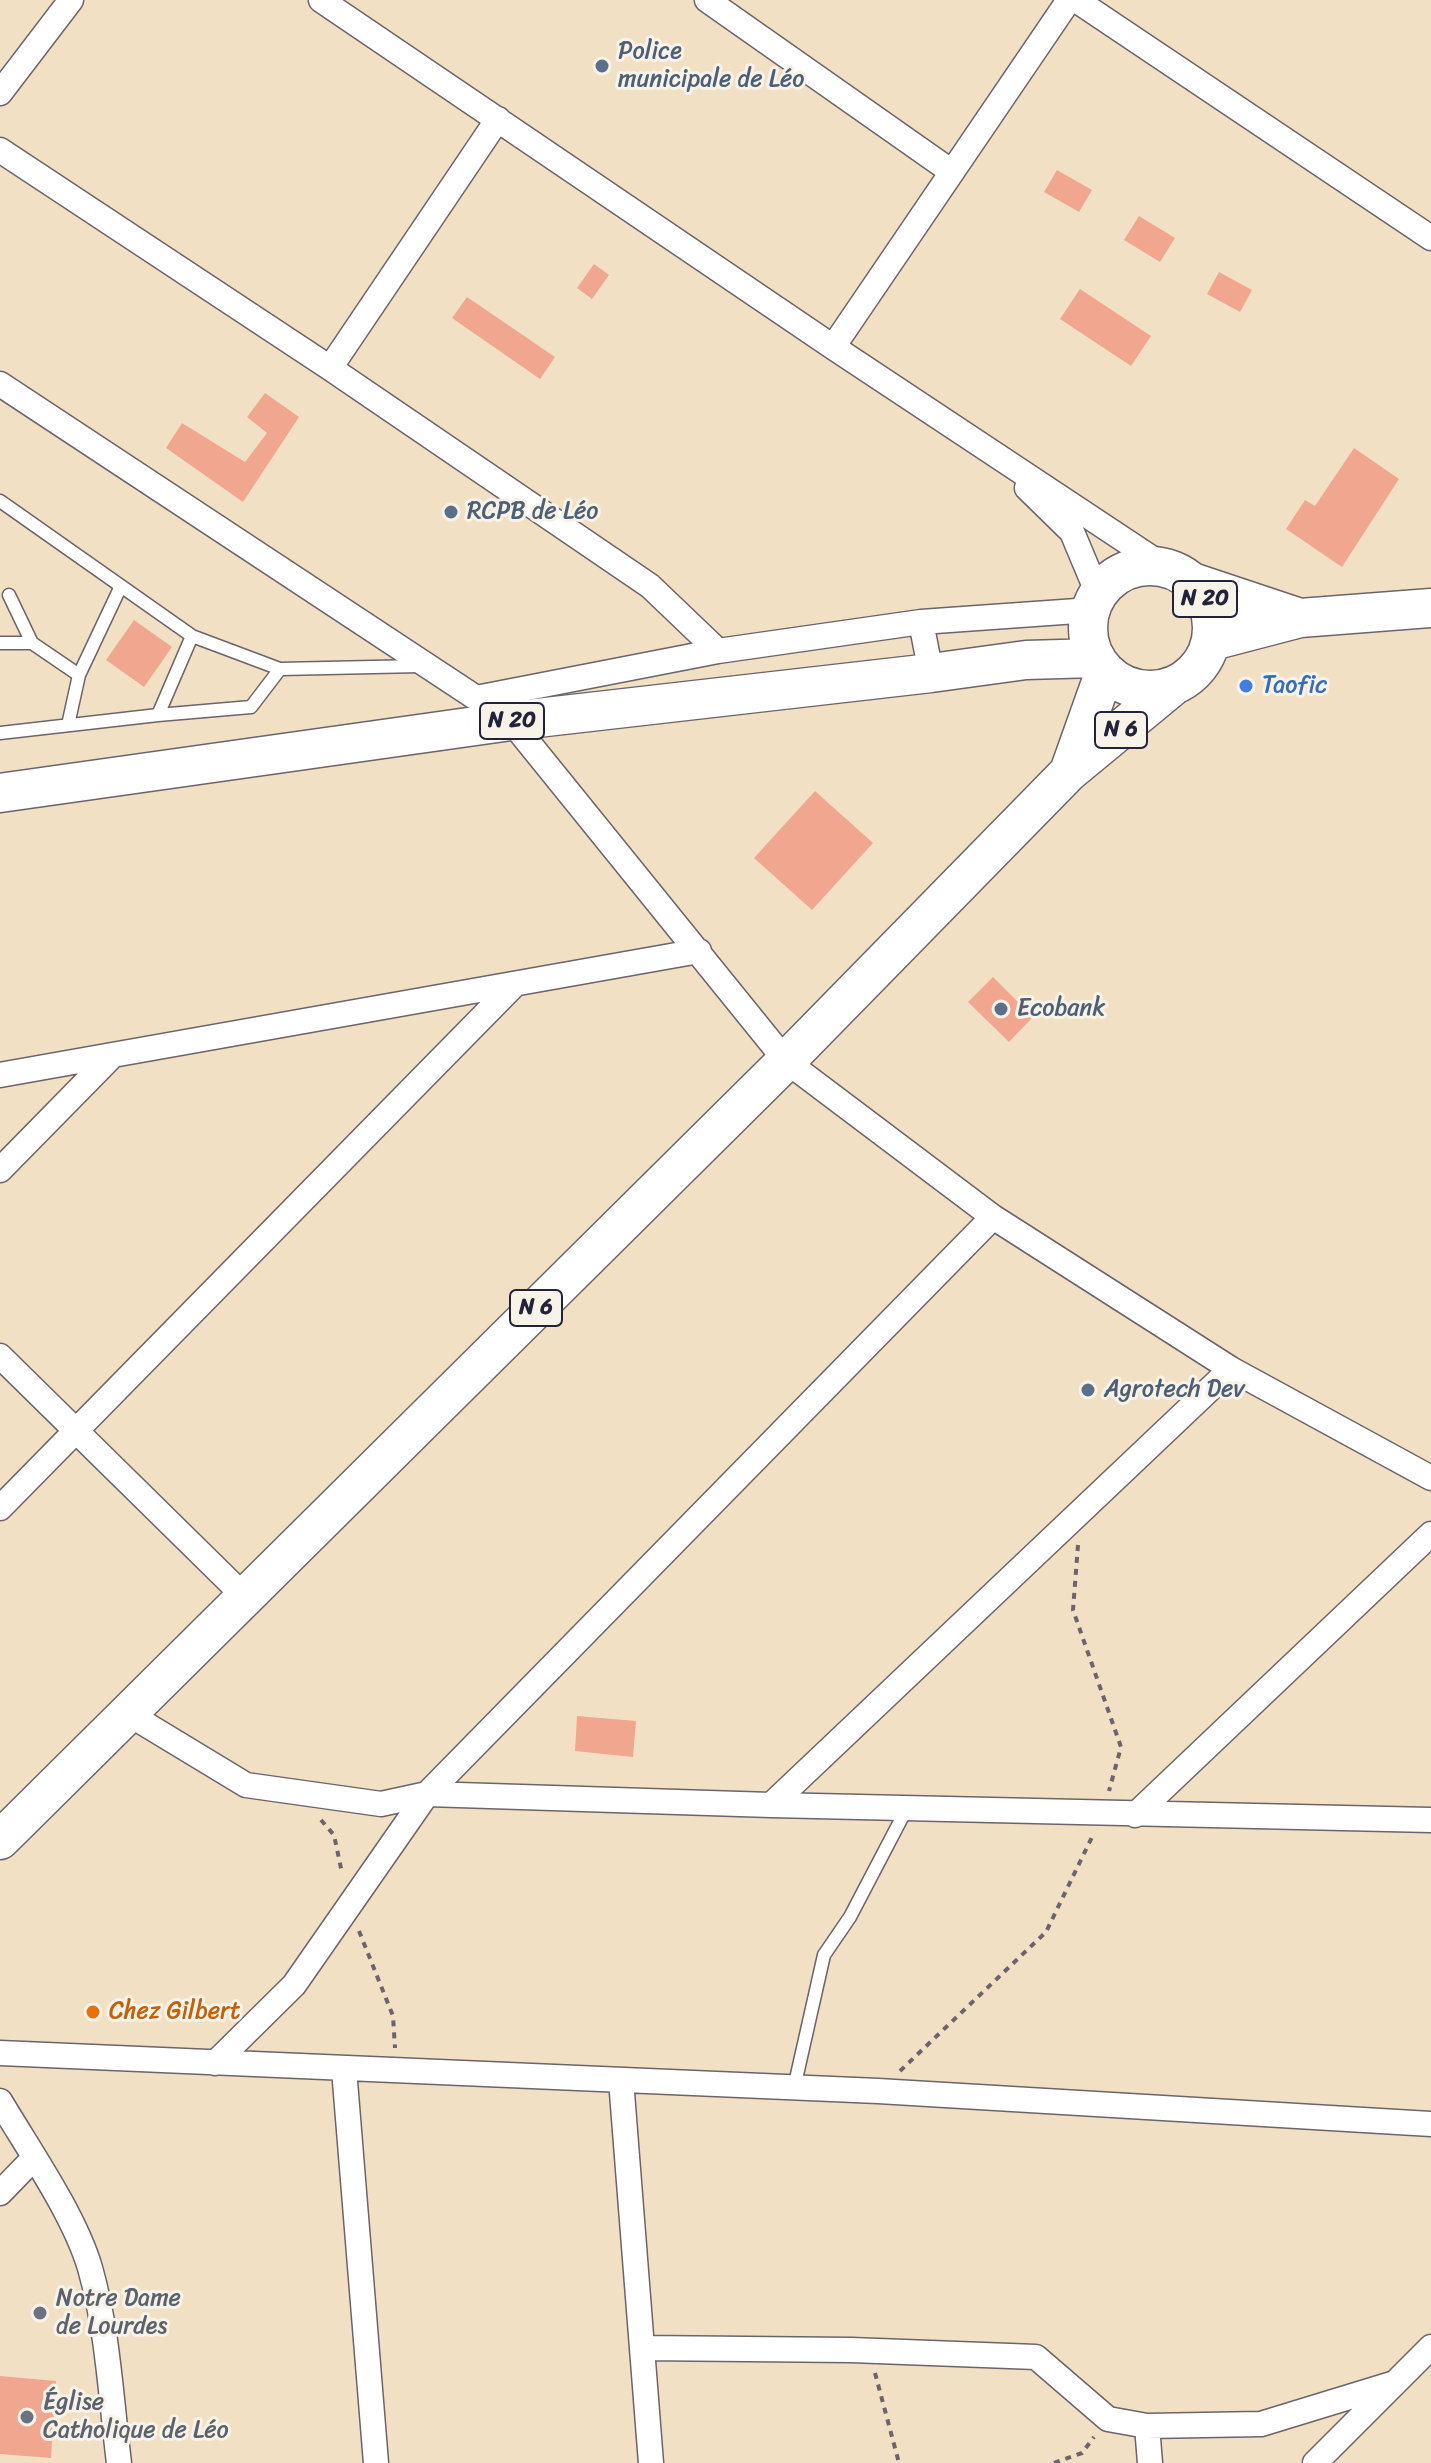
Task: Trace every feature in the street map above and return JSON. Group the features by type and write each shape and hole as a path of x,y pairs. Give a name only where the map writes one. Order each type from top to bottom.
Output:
{"main road":[{"name":"N 20","path":"0,793 511,721 1026,660 1100,664 1119,682 1136,689 1154,691 1172,687 1190,676 1204,661 1212,641 1212,619 1205,599 1180,575 1148,566 1127,570 1110,581 1095,602 1026,660"},
{"path":"1180,575 1300,618"},
{"path":"1095,602 1089,634 1100,664"},
{"path":"1212,641 1300,618 1431,608"},
{"name":"N 6","path":"1069,772 1100,664"},
{"name":"N 6","path":"0,1840 786,1061 1069,772 1172,687"}],"street":[{"path":"0,93 71,0"},
{"path":"321,0 833,347 1180,575"},
{"path":"707,0 952,172"},
{"path":"833,347 1069,0"},
{"path":"1076,0 1431,238"},
{"path":"330,368 498,119"},
{"path":"0,150 330,368 650,586 718,651"},
{"path":"0,384 511,721 786,1061 993,1217 1231,1369 1431,1478"},
{"path":"476,698 718,651 921,622 1095,602 1072,532 982,444"},
{"path":"921,622 931,673"},
{"path":"0,1075 699,951"},
{"path":"0,1508 515,984"},
{"path":"0,1170 111,1057"},
{"path":"215,2063 294,1985 427,1794 993,1217"},
{"path":"0,1356 245,1597"},
{"path":"771,1805 1231,1369"},
{"path":"1135,1815 1431,1534"},
{"path":"127,1713 246,1785 381,1804 427,1794 1135,1815 1431,1820"},
{"path":"0,2053 794,2088 1431,2124"},
{"path":"344,2069 376,2463"},
{"path":"621,2080 651,2463"},
{"path":"0,2101 73,2227 90,2268 102,2328 119,2463"},
{"path":"0,2193 34,2158"},
{"path":"1315,2463 1431,2347"},
{"path":"642,2348 851,2350 1036,2357 1108,2419 1147,2426 1261,2424 1395,2383"},
{"path":"1147,2426 1150,2463"}],"lane":[{"path":"0,501 192,636 280,669 428,666"},
{"path":"68,725 79,675 121,586"},
{"path":"9,595 32,643 79,675"},
{"path":"158,715 192,636"},
{"path":"0,643 32,643"},
{"path":"0,733 251,707 280,669"},
{"path":"794,2088 824,1955 850,1917 907,1808"}],"path":[{"path":"851,2350 874,2369 899,2463"},
{"path":"1054,2463 1082,2453 1108,2419"}],"building":[{"path":"1057,170 1092,190 1079,212 1044,192"},
{"path":"1139,216 1175,238 1160,262 1124,240"},
{"path":"594,264 609,275 592,299 577,288"},
{"path":"1219,272 1252,290 1240,312 1207,294"},
{"path":"1080,289 1151,336 1131,366 1060,319"},
{"path":"467,297 555,357 540,379 452,318"},
{"path":"265,393 299,417 243,502 166,448 182,423 245,462 267,433 247,417"},
{"path":"1354,448 1399,479 1342,567 1286,529 1305,500 1315,506"},
{"path":"134,620 172,647 144,687 106,660"},
{"path":"815,791 873,843 812,910 754,858"},
{"path":"993,977 1033,1017 1009,1042 968,1002"},
{"path":"577,1716 636,1721 633,1757 575,1751"},
{"name":"Église Catholique de Léo","path":"0,2376 56,2381 51,2458 0,2454"}],"place":[{"name":"Police municipale de Léo","path":"602,66"},
{"name":"RCPB de Léo","path":"451,512"},
{"name":"Taofic","path":"1246,686"},
{"name":"Ecobank","path":"1001,1009"},
{"name":"Agrotech Dev","path":"1088,1390"},
{"name":"Chez Gilbert","path":"93,2012"},
{"name":"Notre Dame de Lourdes","path":"40,2313"},
{"name":"Église Catholique de Léo","path":"27,2417"}]}
